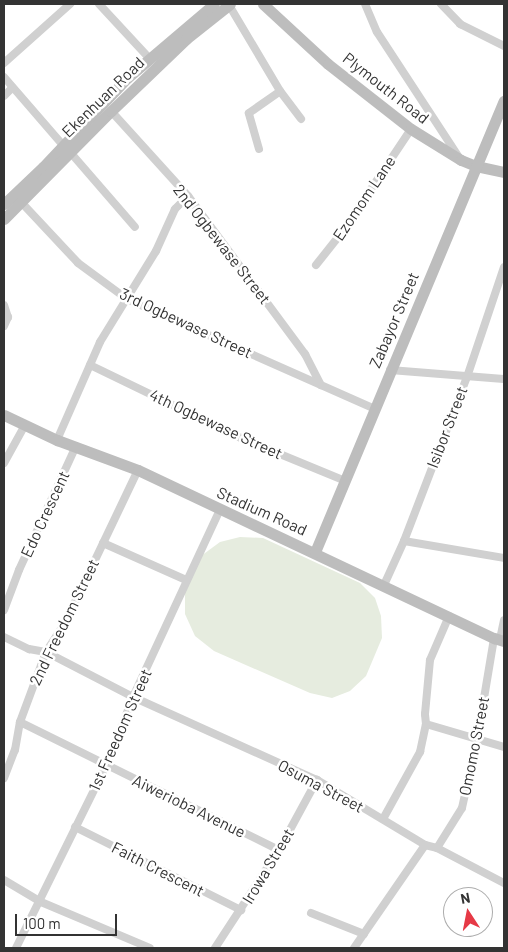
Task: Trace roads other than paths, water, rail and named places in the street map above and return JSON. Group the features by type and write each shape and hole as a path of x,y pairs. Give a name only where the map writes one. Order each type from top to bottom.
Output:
{"street":[{"path":"4,63 69,4"},
{"path":"99,4 148,58"},
{"name":"Ekenhuan Road","path":"4,219 148,58 213,4"},
{"path":"229,4 280,92 301,119"},
{"name":"Ekenhuan Road","path":"4,204 111,111 186,39 229,4"},
{"name":"Plymouth Road","path":"263,4 328,64 411,129 460,160 476,166 504,172"},
{"path":"365,4 377,32 460,160"},
{"path":"441,4 460,24 504,46"},
{"path":"4,77 134,227"},
{"path":"4,96 12,88"},
{"path":"259,149 249,113 280,92"},
{"name":"Zabayor Street","path":"315,552 343,480 375,409 504,100"},
{"name":"2nd Ogbewase Street","path":"111,111 188,196 305,354 321,385"},
{"name":"Ezomom Lane","path":"316,265 343,231 411,129"},
{"path":"57,440 100,342 156,251 175,209 188,196"},
{"name":"3rd Ogbewase Street","path":"21,202 78,263 127,299 375,409"},
{"name":"Isibor Street","path":"384,585 404,541 466,377 504,269"},
{"path":"4,305 8,317 4,326"},
{"name":"4th Ogbewase Street","path":"90,365 241,438 343,480"},
{"path":"390,370 504,379"},
{"name":"Stadium Road","path":"4,416 57,440 138,470 499,639"},
{"path":"4,463 25,426"},
{"name":"Edo Crescent","path":"4,610 19,570 76,446"},
{"name":"2nd Freedom Street","path":"4,778 15,750 20,722 46,652 65,623 138,470"},
{"name":"1st Freedom Street","path":"16,948 41,902 74,827 106,766 133,697 220,510"},
{"path":"404,541 504,558"},
{"path":"104,542 186,580"},
{"path":"382,819 420,752 426,724 425,714 430,660 449,616"},
{"name":"Omomo Street","path":"437,848 462,808 504,620"},
{"path":"4,637 28,649 46,652 133,697"},
{"name":"Osuma Street","path":"133,697 317,780 424,845 437,848 504,883"},
{"name":"Aiwerioba Avenue","path":"20,722 279,850"},
{"path":"426,724 504,747"},
{"name":"Irowa Street","path":"215,948 279,850 317,780"},
{"name":"Faith Crescent","path":"74,827 241,910"},
{"path":"354,948 424,845"},
{"path":"4,880 41,902 150,948"},
{"path":"311,913 364,934"}]}
